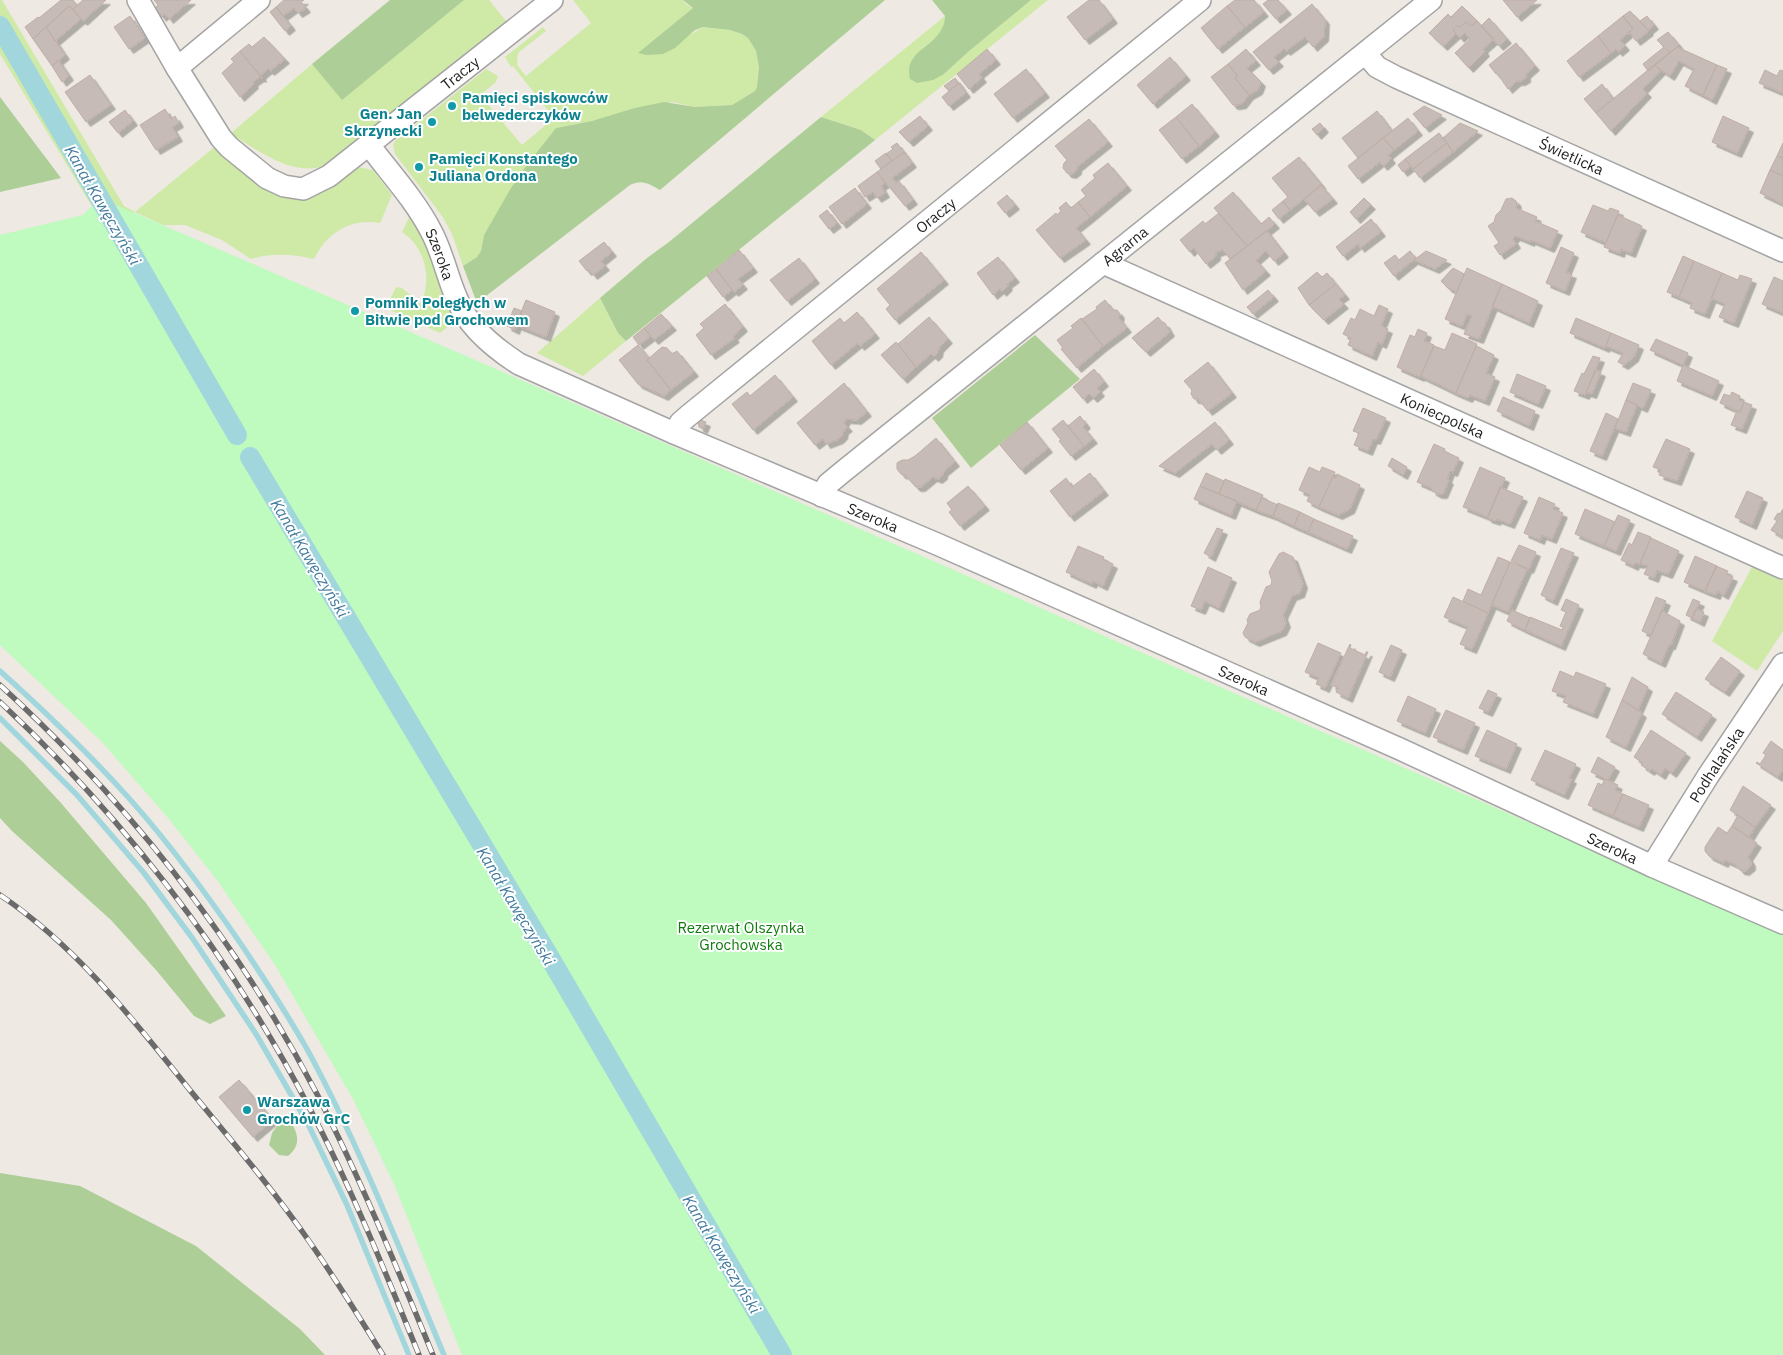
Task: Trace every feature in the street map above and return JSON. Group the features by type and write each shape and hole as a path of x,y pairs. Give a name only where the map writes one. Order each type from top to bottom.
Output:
{"street":[{"path":"138,0 177,68 221,138 267,178 284,186 303,189 330,176 369,145"},
{"path":"177,68 259,0"},
{"name":"Traczy","path":"369,145 552,0"},
{"name":"Oraczy","path":"674,433 681,422 688,416 1200,0"},
{"name":"Agrarna","path":"822,496 828,484 845,470 1431,0"},
{"name":"Świetlicka","path":"1366,54 1377,67 1396,77 1783,251"},
{"name":"Szeroka","path":"369,145 430,230 440,248 459,304 464,313 488,341 503,354 519,364 674,433 936,544 1400,749 1652,866 1783,923"},
{"name":"Koniecpolska","path":"1103,263 1783,568"},
{"name":"Podhalańska","path":"1652,866 1708,776 1783,664"}],"green space":[{"path":"0,0 2,0 124,206 135,212 105,228 0,54"},
{"path":"390,0 464,0 342,100 312,64"},
{"path":"464,0 489,0 507,22 335,161 321,167 307,169 294,167 268,156 230,134 312,64 342,99"},
{"path":"573,0 683,0 693,8 639,53 688,36 703,27 730,30 748,38 756,51 759,67 757,87 755,91 732,105 695,107 672,102 556,128 529,162 484,235 481,251 477,257 463,266 452,234 442,216 395,154 393,145 395,141 486,69 498,76 496,82 480,95 522,145 554,118 513,66 511,67 505,57 543,27 546,31 518,53 517,65 526,76 591,23"},
{"path":"683,0 885,0 660,190 642,182 630,185 477,303 463,266 477,257 481,251 484,235 511,188 556,128 592,121 635,108 664,102 695,107 732,105 755,91 759,67 756,51 748,38 730,30 703,27 695,30 675,48 663,54 647,55 638,53 693,8"},
{"path":"932,0 1031,0 944,74 933,80 917,83 910,79 909,68 912,60 917,53 938,35 943,27 945,16"},
{"path":"1031,0 1048,0 875,140 861,130 821,117 945,16 941,31 923,48 944,74"},
{"path":"0,97 61,178 0,192"},
{"path":"821,117 861,130 875,140 626,341 618,333 600,298"},
{"path":"217,145 294,196 321,193 353,168 358,167 373,170 392,195 380,223 359,223 341,229 326,242 314,259 282,255 251,259 222,240 185,225 163,225 135,212"},
{"name":"Rezerwat Olszynka Grochowska","path":"100,198 473,359 1783,934 1783,1355 462,1355 394,1184 353,1099 275,965 217,880 168,818 102,742 0,645 0,235 83,215"},
{"path":"409,217 428,249 444,300 454,322 440,333 386,308 396,287 402,288 421,304 424,294 426,284 425,265 417,246 402,232"},
{"path":"600,298 618,333 626,341 583,376 537,353"},
{"path":"1035,335 1080,379 971,468 932,418"},
{"path":"1752,567 1783,581 1783,631 1757,671 1712,641"},
{"path":"0,741 23,762 61,803 146,903 226,1016 210,1024 194,1016 111,920 0,818"},
{"path":"280,1122 292,1124 297,1137 295,1148 288,1156 279,1155 269,1145 272,1133"},
{"path":"0,1173 80,1186 196,1246 300,1329 325,1355 0,1355"}],"building":[{"path":"61,0 73,0 77,5 73,9 69,6 33,39 25,27"},
{"path":"83,0 106,0 83,21 73,9"},
{"path":"154,0 191,0 169,19 165,14 162,17 155,8 158,5"},
{"path":"284,0 304,0 301,2 306,8 298,13 294,8 283,16 276,7"},
{"path":"1089,0 1099,0 1113,19 1085,40 1067,17"},
{"path":"1235,0 1254,0 1264,12 1245,27 1227,6"},
{"path":"1268,0 1278,0 1287,10 1276,19 1263,4"},
{"path":"1503,0 1537,0 1517,17"},
{"path":"1312,4 1325,20 1324,37 1313,47 1305,37 1286,51 1284,49 1274,57 1279,62 1269,70 1253,52"},
{"path":"69,6 81,19 55,41 46,27"},
{"path":"1227,6 1245,27 1218,49 1201,28"},
{"path":"1462,6 1477,21 1471,26 1466,22 1460,27 1458,25 1453,30 1456,34 1443,46 1429,33 1448,14 1451,17"},
{"path":"276,7 291,26 285,31 270,12"},
{"path":"1630,11 1649,31 1636,41 1629,32 1633,29 1623,16"},
{"path":"130,16 145,38 129,49 114,27"},
{"path":"1623,16 1633,29 1620,40 1625,46 1618,52 1616,49 1611,53 1598,36"},
{"path":"1647,16 1654,25 1648,30 1640,21"},
{"path":"1489,18 1507,39 1499,46 1481,26"},
{"path":"1477,21 1494,39 1483,49 1485,52 1469,68 1455,53 1470,39 1465,33 1460,38 1453,30 1458,25 1460,27 1466,22 1471,26"},
{"path":"46,27 65,55 52,66 33,39"},
{"path":"1668,32 1679,45 1670,53 1657,40"},
{"path":"1598,36 1611,53 1579,77 1567,61"},
{"path":"264,37 285,59 270,71 268,69 261,75 262,78 240,51 249,44 252,47"},
{"path":"1516,43 1535,66 1526,74 1526,78 1517,81 1508,89 1489,65"},
{"path":"1664,47 1670,53 1648,71 1643,64"},
{"path":"1677,47 1717,65 1703,95 1685,86 1694,69 1679,61 1670,76 1654,65"},
{"path":"987,49 996,60 979,74 982,78 969,89 957,74"},
{"path":"1246,49 1256,61 1247,68 1261,82 1258,90 1249,95 1235,78 1238,76 1228,64"},
{"path":"240,51 262,78 260,77 253,82 254,84 240,97 222,73 234,62 231,59"},
{"path":"1170,57 1186,76 1153,104 1137,85"},
{"path":"58,60 69,76 62,82 52,66"},
{"path":"1228,64 1238,76 1235,78 1249,95 1242,104 1233,105 1211,77"},
{"path":"1654,65 1661,70 1643,89 1647,93 1611,131 1596,113"},
{"path":"1717,65 1727,69 1712,100 1703,95"},
{"path":"1026,69 1045,93 1013,118 994,94"},
{"path":"1765,70 1777,76 1780,70 1783,71 1783,93 1759,83"},
{"path":"90,75 111,105 86,122 65,92"},
{"path":"955,78 959,83 949,91 944,86"},
{"path":"959,83 966,93 949,106 942,97"},
{"path":"1602,84 1613,99 1596,113 1584,99"},
{"path":"1192,104 1215,132 1199,146 1176,117"},
{"path":"1424,106 1442,115 1425,128 1413,114"},
{"path":"165,109 171,119 175,116 179,123 172,127 178,137 156,150 140,125"},
{"path":"125,110 133,121 118,133 109,122"},
{"path":"1377,111 1392,131 1358,158 1342,138"},
{"path":"920,116 928,126 909,142 899,132"},
{"path":"1723,116 1749,128 1737,153 1712,142"},
{"path":"1176,117 1199,146 1182,159 1159,130"},
{"path":"1408,118 1418,131 1394,150 1383,138"},
{"path":"1089,119 1108,142 1077,167 1077,170 1072,174 1067,173 1063,168 1067,160 1055,146"},
{"path":"1320,123 1324,128 1317,135 1312,129"},
{"path":"1460,123 1478,131 1453,152 1443,138"},
{"path":"1439,133 1447,143 1413,169 1405,159"},
{"path":"1383,138 1394,150 1388,155 1391,159 1383,166 1380,162 1358,179 1348,166"},
{"path":"897,143 904,152 892,161 886,154"},
{"path":"1447,143 1453,152 1420,178 1413,169"},
{"path":"1783,143 1783,158 1777,156"},
{"path":"904,152 912,163 892,178 896,183 899,181 913,200 905,206 877,172"},
{"path":"886,153 892,161 881,169 875,161"},
{"path":"1777,156 1783,158 1783,176 1770,170"},
{"path":"1299,157 1322,185 1290,210 1283,201 1288,197 1272,178"},
{"path":"1405,159 1411,166 1403,172 1398,165"},
{"path":"1108,163 1127,186 1090,217 1078,202 1086,196 1081,190 1095,178 1093,175"},
{"path":"1770,170 1783,176 1783,204 1760,193"},
{"path":"877,172 885,183 881,186 885,193 877,198 873,192 865,197 858,186"},
{"path":"1321,185 1333,199 1315,212 1304,199"},
{"path":"855,188 867,204 842,224 829,207"},
{"path":"1233,192 1261,224 1269,217 1275,224 1247,246 1214,208"},
{"path":"1007,195 1015,205 1005,213 997,203"},
{"path":"1364,198 1371,205 1356,219 1350,212"},
{"path":"1512,198 1516,201 1516,208 1537,217 1535,221 1558,231 1550,248 1516,236 1513,239 1516,244 1500,255 1494,246 1499,243 1488,226 1494,222 1506,199"},
{"path":"1283,201 1290,210 1279,219 1272,210"},
{"path":"1066,202 1071,208 1078,202 1090,217 1076,228 1086,240 1060,258 1036,230 1056,213 1057,215 1061,211 1059,208"},
{"path":"1593,205 1608,211 1610,208 1619,211 1606,243 1581,232"},
{"path":"827,210 837,223 829,229 819,216"},
{"path":"1219,213 1247,246 1230,259 1223,250 1216,252 1216,256 1206,264 1194,248 1190,252 1180,240 1203,221 1205,224"},
{"path":"1618,215 1642,226 1631,253 1621,249 1620,253 1604,247"},
{"path":"1371,219 1381,232 1360,248 1358,244 1343,256 1336,247"},
{"path":"1267,231 1284,253 1274,261 1266,251 1256,260 1266,271 1243,290 1225,263"},
{"path":"604,242 612,252 601,261 605,266 593,275 579,261"},
{"path":"1561,247 1574,253 1566,272 1572,274 1565,291 1546,283"},
{"path":"739,250 753,268 738,279 743,285 734,292 716,269"},
{"path":"1410,251 1416,258 1394,276 1384,263 1395,255 1399,260"},
{"path":"1426,251 1447,260 1435,269 1414,260"},
{"path":"921,252 944,280 895,320 886,309 890,305 877,289"},
{"path":"1683,256 1694,261 1679,297 1667,292"},
{"path":"998,257 1015,278 1007,284 1008,286 1002,292 1000,289 993,295 977,273"},
{"path":"799,258 815,279 787,301 770,280"},
{"path":"1694,261 1722,273 1705,314 1690,308 1692,303 1679,297"},
{"path":"1453,268 1464,274 1457,292 1448,288 1441,281"},
{"path":"1467,268 1502,284 1479,339 1464,334 1472,316 1467,314 1462,326 1445,319"},
{"path":"716,269 732,290 723,297 707,276"},
{"path":"1317,272 1322,277 1327,273 1336,284 1309,305 1298,288"},
{"path":"1722,273 1738,280 1740,275 1752,279 1734,323 1719,317 1725,304 1711,298"},
{"path":"1774,277 1783,281 1783,313 1762,304"},
{"path":"1336,284 1345,295 1339,299 1344,304 1324,320 1309,305"},
{"path":"1502,284 1538,301 1529,323 1492,306"},
{"path":"1268,290 1274,297 1253,314 1247,307"},
{"path":"526,300 555,312 546,337 516,325"},
{"path":"1105,300 1113,310 1117,310 1120,314 1119,318 1127,328 1103,346 1082,319 1097,309 1096,307"},
{"path":"725,304 743,327 733,336 735,338 711,355 696,335 704,328 700,324"},
{"path":"1379,305 1388,309 1381,326 1388,329 1382,344 1378,342 1372,356 1348,345 1351,338 1343,334 1351,318 1355,320 1360,309 1374,316"},
{"path":"514,308 522,311 515,330 507,326"},
{"path":"857,312 875,334 860,346 858,343 831,365 812,341 840,318 844,323"},
{"path":"661,314 672,326 654,340 644,328"},
{"path":"929,317 948,339 939,348 938,353 934,357 931,354 916,367 898,344"},
{"path":"1158,317 1165,323 1170,332 1146,352 1132,338"},
{"path":"1081,318 1103,346 1077,368 1061,349 1063,348 1057,340 1073,328 1071,326"},
{"path":"1576,318 1611,333 1605,348 1570,333"},
{"path":"644,328 651,336 639,345 633,337"},
{"path":"1418,329 1427,333 1424,341 1434,345 1420,377 1397,367 1410,335 1415,337"},
{"path":"1452,333 1477,344 1456,393 1421,376 1434,346 1445,350"},
{"path":"1611,333 1639,345 1634,357 1624,365 1618,362 1623,353 1606,346"},
{"path":"1656,339 1688,353 1683,365 1650,350"},
{"path":"896,342 916,367 903,379 881,355"},
{"path":"638,345 649,358 647,360 671,390 664,396 638,384 619,360"},
{"path":"1476,346 1494,355 1486,373 1495,377 1485,401 1470,395 1468,398 1456,393"},
{"path":"662,347 667,348 672,354 677,351 694,372 671,390 647,360"},
{"path":"1593,356 1600,358 1585,395 1574,391 1582,373 1584,374"},
{"path":"1208,362 1232,393 1208,411 1198,399 1194,399 1191,394 1192,390 1184,381"},
{"path":"1683,365 1719,381 1712,396 1677,381"},
{"path":"1094,369 1104,382 1097,388 1100,392 1093,398 1089,394 1083,399 1073,387"},
{"path":"1596,370 1601,372 1592,394 1586,392"},
{"path":"1517,374 1546,386 1538,404 1510,392"},
{"path":"775,375 793,397 753,430 732,404 747,392 750,396"},
{"path":"844,383 867,412 857,420 846,419 844,423 848,427 839,439 826,444 823,439 815,445 797,423"},
{"path":"1633,383 1651,390 1643,408 1626,400"},
{"path":"1732,392 1740,396 1739,400 1744,402 1740,412 1720,403 1724,394 1730,396"},
{"path":"1503,397 1535,411 1529,426 1497,411"},
{"path":"1626,400 1637,405 1626,432 1615,428"},
{"path":"1744,402 1752,405 1742,429 1731,425 1737,411 1740,412"},
{"path":"1363,408 1386,418 1376,440 1373,439 1368,451 1354,445 1359,433 1353,431"},
{"path":"1606,413 1618,419 1602,456 1590,451"},
{"path":"1080,416 1086,424 1083,427 1093,439 1084,446 1068,426"},
{"path":"698,419 706,422 703,429 699,427"},
{"path":"1063,420 1084,446 1071,456 1052,429"},
{"path":"1027,422 1048,448 1021,470 1000,445"},
{"path":"1215,422 1229,440 1217,450 1212,444 1175,473 1159,466"},
{"path":"936,438 955,462 938,479 933,477 921,487 916,487 897,469 897,463 915,456"},
{"path":"1666,439 1690,449 1677,481 1659,475 1661,470 1653,467"},
{"path":"1434,444 1459,458 1453,472 1450,471 1447,479 1449,480 1443,494 1438,494 1432,491 1431,488 1417,482"},
{"path":"1392,458 1407,467 1403,475 1388,466"},
{"path":"1309,467 1320,472 1322,467 1335,472 1319,507 1307,501 1310,495 1299,490"},
{"path":"1480,467 1505,478 1488,517 1463,507"},
{"path":"1090,473 1104,491 1070,517 1050,491 1066,478 1072,487"},
{"path":"1206,473 1224,481 1219,494 1200,486"},
{"path":"1337,474 1360,485 1350,509 1338,515 1319,507 1333,477 1336,478"},
{"path":"1225,479 1263,495 1256,510 1219,494"},
{"path":"968,486 985,506 960,526 949,512 952,510 947,503"},
{"path":"1200,486 1237,501 1231,515 1194,499"},
{"path":"1500,487 1523,497 1510,524 1497,519 1496,521 1487,518"},
{"path":"1747,491 1763,498 1752,525 1735,517"},
{"path":"1539,497 1555,504 1553,509 1563,513 1552,539 1542,535 1540,540 1524,533"},
{"path":"1262,498 1278,505 1273,516 1256,510"},
{"path":"1278,503 1300,512 1294,526 1273,516"},
{"path":"1585,509 1615,522 1604,546 1575,534"},
{"path":"1783,509 1783,537 1771,530 1777,521 1774,519"},
{"path":"1300,512 1314,519 1308,532 1294,526"},
{"path":"1618,515 1630,520 1616,551 1604,546"},
{"path":"1314,519 1353,536 1347,549 1308,532"},
{"path":"1217,528 1223,530 1211,557 1204,553"},
{"path":"1638,532 1651,537 1640,564 1635,563 1634,566 1621,560 1629,543 1632,545"},
{"path":"1651,538 1679,551 1668,574 1657,570 1654,578 1644,574 1648,566 1640,563"},
{"path":"1519,545 1536,552 1529,569 1511,561"},
{"path":"1078,546 1104,557 1103,559 1113,564 1103,586 1093,581 1092,584 1066,572"},
{"path":"1561,548 1574,553 1553,601 1541,595"},
{"path":"1283,552 1293,557 1303,584 1300,593 1292,596 1283,615 1286,623 1282,631 1255,642 1245,637 1243,633 1248,623 1247,620 1250,614 1260,610 1260,602 1266,587 1271,585 1272,581 1269,572 1279,554"},
{"path":"1695,556 1717,566 1705,591 1684,582"},
{"path":"1498,557 1510,562 1488,613 1463,601 1468,589 1481,595"},
{"path":"1510,562 1527,569 1508,612 1492,605"},
{"path":"1716,566 1728,571 1726,574 1733,577 1724,595 1717,591 1716,595 1705,591"},
{"path":"1208,567 1232,578 1219,608 1205,601 1201,610 1191,606"},
{"path":"1453,597 1488,613 1472,649 1460,644 1468,627 1444,617"},
{"path":"1656,597 1666,601 1651,635 1642,631"},
{"path":"1566,599 1579,605 1561,646 1525,630 1530,617 1562,630 1563,627 1560,626 1566,612 1561,610"},
{"path":"1693,599 1700,602 1692,618 1686,615"},
{"path":"1696,609 1704,612 1700,622 1692,618"},
{"path":"1512,610 1530,618 1525,630 1507,621"},
{"path":"1662,611 1680,621 1671,645 1669,645 1661,663 1643,654"},
{"path":"1318,643 1341,653 1325,688 1316,684 1319,678 1305,672"},
{"path":"1350,644 1350,648 1365,655 1368,652 1348,698 1336,692 1338,688 1331,685"},
{"path":"1391,645 1402,650 1390,677 1379,672"},
{"path":"1721,657 1740,671 1725,692 1705,679"},
{"path":"1560,671 1574,677 1576,672 1606,684 1593,714 1563,702 1566,696 1552,691"},
{"path":"1632,677 1648,687 1638,710 1622,700"},
{"path":"1488,690 1497,694 1488,712 1479,708"},
{"path":"1676,692 1712,715 1697,737 1662,714"},
{"path":"1408,696 1436,709 1425,733 1397,721"},
{"path":"1622,700 1642,713 1626,747 1606,737"},
{"path":"1446,710 1475,723 1463,750 1433,737"},
{"path":"1487,730 1517,744 1506,769 1475,756"},
{"path":"1651,730 1686,753 1672,773 1665,768 1661,775 1652,769 1650,771 1634,757"},
{"path":"1771,741 1783,750 1783,770 1778,777 1756,763 1760,764 1766,755 1763,753"},
{"path":"1545,750 1576,764 1569,778 1572,779 1564,795 1531,780"},
{"path":"1598,757 1615,767 1608,780 1591,772"},
{"path":"1605,779 1618,785 1615,790 1623,794 1613,816 1588,805 1598,783 1602,785"},
{"path":"1743,786 1771,805 1755,827 1730,810"},
{"path":"1623,794 1649,805 1639,827 1613,816"},
{"path":"1738,815 1755,827 1749,837 1732,826"},
{"path":"1732,826 1757,843 1748,857 1751,866 1745,871 1740,870 1736,865 1725,860 1724,863 1709,856 1705,851 1705,847 1718,827 1727,833"},
{"name":"Warszawa Grochów GrC","path":"239,1080 273,1120 253,1137 219,1097"}],"waterway":[{"name":"Kanał Kawęczyński","path":"0,26 237,435"},
{"name":"Kanał Kawęczyński","path":"250,457 550,958 782,1355"},
{"path":"0,671 88,755 167,843 228,926 284,1010 307,1049 345,1124 444,1355"},
{"path":"0,718 77,795 144,873 193,939 256,1034 308,1124 347,1205 409,1355"}],"railway":[{"path":"0,685 93,777 136,826 216,929 252,983 286,1039 334,1128 378,1224 433,1355"},
{"path":"0,702 90,793 132,842 172,892 245,996 278,1051 324,1137 367,1230 419,1355"},
{"path":"0,895 28,915 78,960 102,984 146,1036 295,1221 383,1355"}],"place":[{"name":"Pamięci spiskowców belwederczyków","path":"452,106"},
{"name":"Gen. Jan Skrzynecki","path":"432,122"},
{"name":"Pamięci Konstantego Juliana Ordona","path":"419,167"},
{"name":"Pomnik Poległych w Bitwie pod Grochowem","path":"355,311"},
{"name":"Warszawa Grochów GrC","path":"247,1110"}]}
